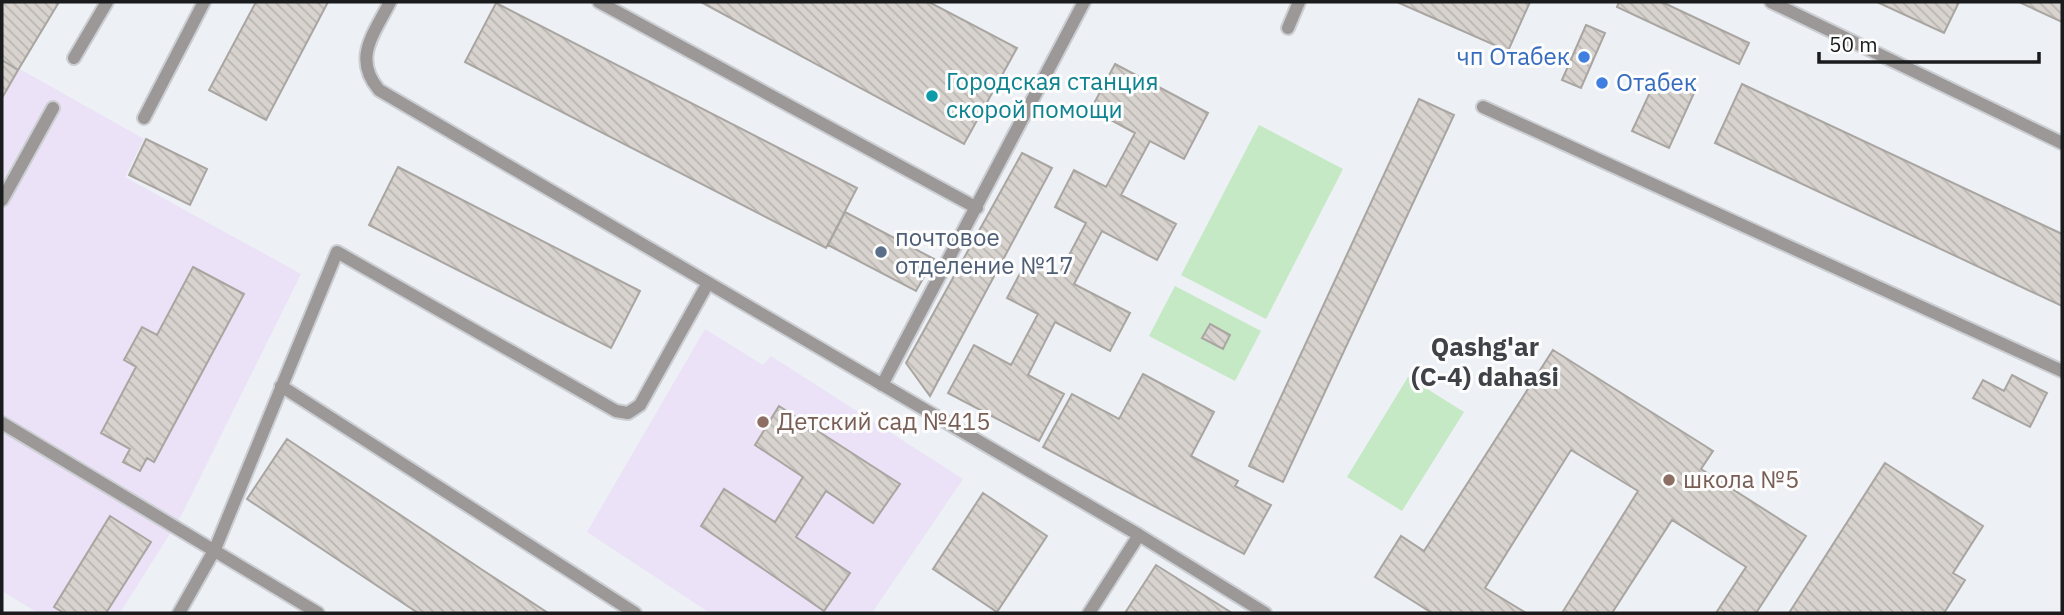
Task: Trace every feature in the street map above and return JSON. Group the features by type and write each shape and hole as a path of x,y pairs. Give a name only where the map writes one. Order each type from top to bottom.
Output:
{"lane":[{"path":"74,58 107,2"},
{"path":"144,118 204,2"},
{"path":"390,2 365,55 367,76 379,90 1139,535 1265,613"},
{"path":"599,2 977,208"},
{"path":"882,385 1084,2"},
{"path":"1287,29 1299,2"},
{"path":"1771,2 2062,143"},
{"path":"1483,107 2062,371"},
{"path":"2,200 53,108"},
{"path":"179,613 215,549 337,252 616,411 628,413 640,405 708,283"},
{"path":"281,386 635,613"},
{"path":"2,423 318,613"},
{"path":"1089,613 1139,535"}],"shaded area":[{"path":"2,59 144,139 125,177 301,274 181,516 120,613 38,613 2,591"},
{"name":"Детский сад №415","path":"705,329 763,365 771,356 963,479 872,613 710,613 587,532"}],"green space":[{"path":"1259,125 1343,169 1266,319 1181,275"},
{"path":"1175,286 1261,331 1235,381 1149,336"},
{"path":"1408,377 1464,412 1402,511 1347,477"}],"building":[{"path":"2,2 59,2 18,70 2,60"},
{"path":"256,2 328,2 266,120 209,90"},
{"name":"Городская станция скорой помощи","path":"701,2 929,2 1017,48 964,144"},
{"path":"1397,2 1530,2 1508,51"},
{"path":"1619,2 1662,2 1749,43 1739,64 1617,7"},
{"path":"1877,2 1959,2 1944,33"},
{"path":"2019,2 2062,2 2062,22"},
{"path":"496,3 857,188 826,248 465,62"},
{"path":"1586,25 1605,33 1581,88 1562,80"},
{"path":"2,60 18,70 2,98"},
{"path":"1115,64 1208,113 1184,159 1150,141 1121,195 1176,224 1157,260 1102,231 1074,284 1130,313 1110,351 1055,322 1028,375 1064,394 1039,441 948,393 974,345 1011,365 1038,314 1007,298 1027,260 1058,276 1086,223 1055,207 1074,170 1106,187 1135,133 1091,109"},
{"path":"1659,73 1695,91 1669,148 1632,131"},
{"path":"1742,84 2062,234 2062,306 1715,143"},
{"path":"1419,99 1454,115 1283,482 1249,466"},
{"path":"146,139 207,169 190,205 129,175"},
{"path":"1022,153 1052,168 930,396 906,363"},
{"path":"398,167 640,291 611,348 369,225"},
{"name":"почтовое отделение №17","path":"845,212 934,259 916,291 828,245"},
{"path":"193,267 244,294 154,462 147,458 140,471 123,462 130,449 101,433 136,367 124,360 142,327 157,335"},
{"path":"1210,324 1230,335 1223,349 1202,338"},
{"name":"школа №5","path":"1553,350 1713,451 1701,469 1806,536 1756,613 1716,613 1746,567 1672,520 1612,613 1562,613 1638,491 1571,450 1485,588 1526,613 1432,613 1375,577 1401,536 1424,551"},
{"path":"1143,374 1214,412 1191,456 1238,481 1235,486 1271,505 1244,554 1043,447 1072,394 1119,419"},
{"path":"2012,375 2047,393 2030,427 1973,398 1983,380 2004,391"},
{"path":"779,406 900,484 873,523 826,491 796,537 850,573 824,611 701,526 724,489 775,522 803,477 755,445"},
{"path":"287,439 548,613 418,613 247,499"},
{"path":"1885,463 1983,526 1953,573 1965,580 1944,613 1789,613"},
{"path":"983,493 1047,536 997,612 933,569"},
{"path":"110,516 151,542 106,613 64,613 54,607"},
{"path":"1156,565 1232,613 1125,613"}],"place":[{"name":"чп Отабек","path":"1584,57"},
{"name":"Отабек","path":"1602,83"},
{"name":"Городская станция скорой помощи","path":"932,96"},
{"name":"почтовое отделение №17","path":"881,252"},
{"name":"Детский сад №415","path":"763,422"},
{"name":"школа №5","path":"1669,480"}],"district":[{"name":"Qashg'ar (C-4) dahasi","path":"1485,362"}]}
